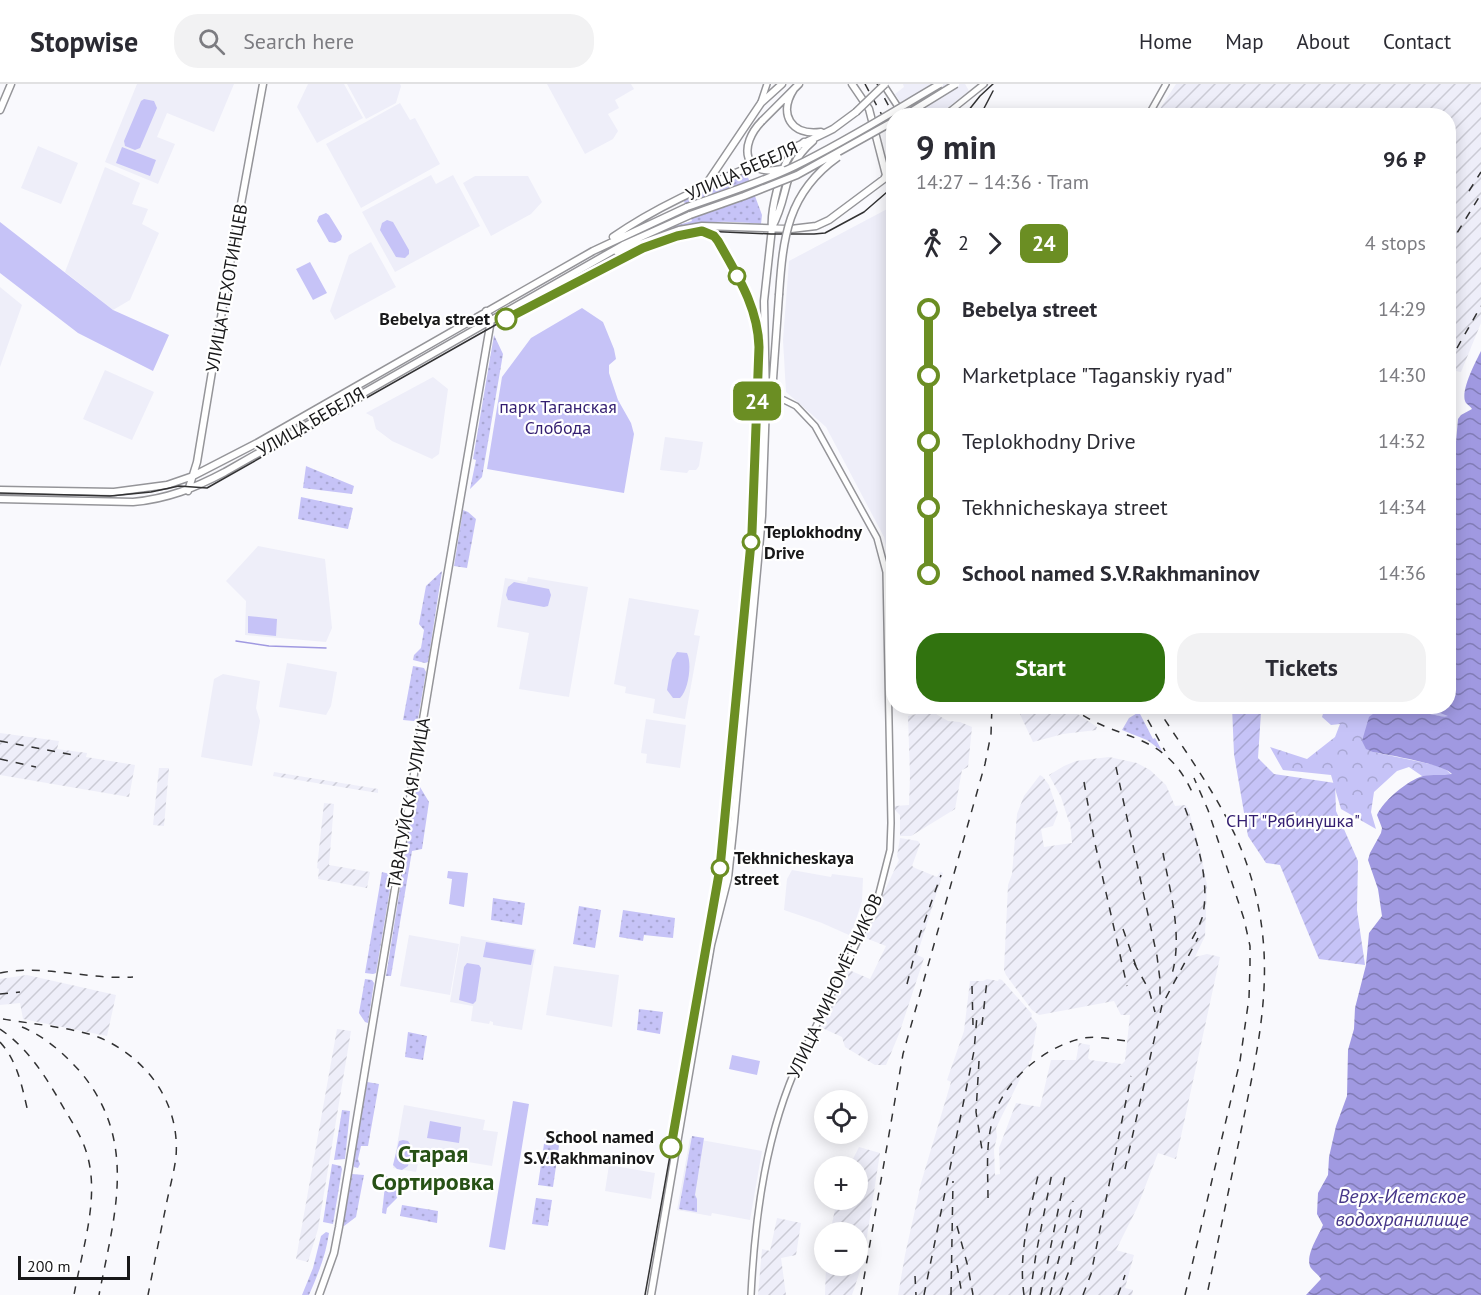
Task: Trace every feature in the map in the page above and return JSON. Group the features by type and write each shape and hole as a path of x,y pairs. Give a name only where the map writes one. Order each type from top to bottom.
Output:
{"main road":[{"path":"0,110 11,84"},
{"name":"УЛИЦА ПЕХОТИНЦЕВ","path":"188,491 193,476 263,84"},
{"path":"704,187 761,103 782,84"},
{"name":"УЛИЦА БЕБЕЛЯ","path":"598,260 690,227 803,228 823,223 884,179 886,171 869,109 852,84"},
{"name":"УЛИЦА БЕБЕЛЯ","path":"0,490 114,492 167,485 212,468 593,250 635,222 704,187 833,129 856,112 884,84"},
{"path":"900,108 940,84"},
{"path":"917,108 956,84"},
{"path":"796,86 748,139 747,151 751,162 756,167 768,171 783,169 805,161 886,116"},
{"path":"796,86 786,106 788,118 796,128 809,133 833,129"},
{"path":"766,396 773,379 784,238 795,205 818,174 860,141 886,126"},
{"path":"772,228 796,158 821,135"},
{"name":"УЛИЦА БЕБЕЛЯ","path":"0,499 133,502 153,500 188,491 640,237 690,215 780,182 860,141"},
{"path":"651,1295 711,945 728,878 760,553 766,396 764,301 772,228 771,216 788,160 795,149 804,142"},
{"name":"УЛИЦА БЕБЕЛЯ","path":"593,250 687,207 741,188 805,161"},
{"path":"486,311 491,320"},
{"name":"ТАВАТУЙСКАЯ УЛИЦА","path":"319,1295 334,1253 339,1227 435,641 491,320"}],"street":[{"path":"761,103 767,84"},
{"path":"884,84 899,108"},
{"path":"954,108 984,84"},
{"path":"1152,108 1166,84"},
{"name":"УЛИЦА МИНОМЁТЧИКОВ","path":"766,396 784,400 796,406 815,426 877,538 886,572"},
{"name":"УЛИЦА МИНОМЁТЧИКОВ","path":"750,1295 762,1188 780,1109 788,1084 877,901 890,850 889,714"}],"shaded area":[{"path":"137,84 234,84 214,132 167,113 157,137 175,144 158,184 105,162"},
{"path":"308,84 344,84 363,118 317,143 297,107"},
{"path":"347,84 400,84 401,86 396,103 366,119"},
{"path":"547,84 631,84 634,89 615,100 619,108 608,114 618,131 613,139 585,154"},
{"path":"903,84 965,84 969,91 947,108 904,108 895,94 904,87"},
{"path":"1176,84 1481,84 1481,323 1461,372 1456,371 1456,108 1161,108"},
{"path":"400,103 410,120 415,118 440,164 361,208 326,144"},
{"path":"38,146 78,163 61,204 21,188"},
{"path":"105,167 140,183 132,204 148,209 142,224 159,233 130,300 113,310 65,272"},
{"path":"431,175 436,184 453,175 480,226 395,272 362,212"},
{"path":"475,176 528,176 542,202 531,214 491,236 463,183"},
{"path":"886,210 886,546 884,537 826,427 786,392 783,340 789,261"},
{"path":"371,242 396,287 335,320 330,311 349,255"},
{"path":"0,287 22,305 0,367"},
{"path":"105,370 154,392 132,440 83,419"},
{"path":"433,377 448,389 439,454 432,459 392,441 376,429 373,417 366,413"},
{"path":"665,437 703,442 699,466 696,470 689,470 687,473 660,470"},
{"path":"258,546 325,559 332,628 326,642 245,635 246,601 226,581"},
{"path":"528,577 588,587 569,697 519,689 529,633 497,627 505,578 527,582"},
{"path":"629,598 699,610 694,635 700,636 685,719 653,713 655,699 625,693 626,687 614,684"},
{"path":"287,663 337,672 331,706 326,715 279,707"},
{"path":"223,674 260,681 256,708 260,721 252,766 201,757 214,679"},
{"path":"936,714 948,721 960,722 972,727 968,767 962,770 955,809 911,836 900,836 900,815 895,810 895,806 909,805 908,716"},
{"path":"1020,714 1078,714 1097,727 1096,730 1063,734 1033,742"},
{"path":"646,719 686,725 680,768 646,763 647,754 641,753"},
{"path":"0,733 59,741 57,749 87,753 86,757 135,765 129,797 0,775"},
{"path":"1109,757 1137,763 1150,770 1166,785 1175,806 1185,805 1188,808 1207,885 1205,936 1195,957 1207,954 1220,957 1176,1159 1158,1153 1137,1208 1116,1250 1134,1255 1125,1288 1133,1290 1132,1295 898,1295 921,1183 951,1082 947,1080 964,1031 970,981 1002,980 1032,1014 1031,1017 1037,1024 1031,1061 1020,1074 1021,1077 996,1128 995,1175 1000,1174 999,1148 1016,1103 1040,1107 1051,1060 1076,1060 1079,1043 1090,1045 1088,1058 1090,1060 1122,1064 1125,1061 1130,1015 1121,1015 1114,1001 1039,1015 1032,1010 1004,970 1008,885 1012,874 1017,814 1024,796 1040,775 1043,777 1049,785 1058,813 1053,826 1041,829 1044,847 1072,843 1070,822 1061,797 1049,775 1076,761"},
{"path":"159,768 169,768 164,826 153,825"},
{"path":"274,772 378,789 378,793 273,776"},
{"path":"324,803 334,804 329,865 370,872 367,888 318,879 319,869 317,868"},
{"path":"900,838 918,841 920,844 912,866 937,877 940,872 943,873 917,955 924,958 899,1034 886,1065 875,1065 845,1047 842,1037 820,1027 849,970 870,979 886,946 863,937 899,860 897,856"},
{"path":"792,870 831,877 832,874 863,878 862,901 849,935 784,910 787,879"},
{"path":"409,935 459,944 450,995 400,986"},
{"path":"461,936 536,949 522,1030 493,1025 490,1021 489,1024 471,1021 473,1006 450,1002"},
{"path":"554,966 619,975 612,1027 546,1015"},
{"path":"27,975 116,995 107,1036 23,1019 20,1003 0,1005 0,979"},
{"path":"337,1029 351,1031 318,1229 308,1262 296,1259"},
{"path":"404,1105 485,1120 483,1130 498,1132 492,1166 420,1154 416,1172 393,1168"},
{"path":"690,1138 762,1151 750,1220 677,1210"},
{"path":"859,1147 880,1153 868,1230 868,1222 832,1222 835,1210 868,1210 868,1156 854,1156"},
{"path":"609,1165 655,1173 651,1199 605,1191"},
{"path":"777,1218 801,1223 796,1255 781,1258 786,1295 758,1295 762,1249 770,1251"},
{"path":"826,1276 858,1276 852,1295 825,1295"}],"green space":[{"path":"144,99 154,101 157,108 140,148 135,150 125,146 124,141 141,101"},
{"path":"122,147 156,160 150,176 116,163"},
{"path":"746,172 762,215 761,224 700,223 642,240 692,221 683,199"},
{"path":"326,213 342,236 341,240 335,243 329,242 317,221 319,216"},
{"path":"387,220 393,222 409,250 405,258 396,257 380,230 382,223"},
{"path":"0,222 113,310 169,335 153,371 78,333 0,273"},
{"path":"310,262 327,293 313,300 296,269"},
{"name":"парк Таганская Слобода","path":"582,308 603,322 616,359 609,365 609,373 618,400 631,423 634,434 624,493 487,469 502,377 531,338"},
{"path":"494,335 503,354 482,477 470,489 476,460 473,459"},
{"path":"306,466 354,486 352,494 303,488"},
{"path":"301,497 353,508 348,529 298,519"},
{"path":"463,510 476,519 467,568 454,566"},
{"path":"442,571 428,662 413,660 414,655 421,648 424,630 419,624 426,586"},
{"path":"514,582 549,589 551,595 548,606 508,600 506,595 508,587"},
{"path":"248,616 277,619 276,636 248,633"},
{"path":"677,652 687,653 689,669 683,694 680,698 673,698 667,690 672,660"},
{"path":"413,666 424,668 426,672 418,719 414,721 403,720"},
{"path":"1140,714 1162,751 1147,740 1122,730 1129,718"},
{"name":"СНТ \"Рябинушка\"","path":"1232,714 1261,714 1258,758 1274,774 1335,783 1336,811 1358,861 1357,910 1365,965 1319,959 1280,865 1266,863 1248,836 1234,754"},
{"path":"1323,714 1387,714 1373,752 1443,767 1452,775 1422,776 1409,767 1397,771 1374,792 1371,812 1376,829 1341,809 1331,775 1283,770 1270,747 1307,759 1335,737 1340,724 1331,725 1322,717"},
{"path":"1430,714 1448,714 1448,717"},
{"path":"420,787 429,802 422,849 412,851 391,976 386,976 416,788"},
{"path":"448,871 468,873 464,907 449,904 452,879 447,878"},
{"path":"382,872 392,877 376,973 365,973"},
{"path":"493,898 525,903 522,925 491,920"},
{"path":"579,906 601,910 595,948 573,944"},
{"path":"623,910 675,918 673,938 644,935 643,941 619,937"},
{"path":"486,942 534,950 531,965 483,957"},
{"path":"467,963 479,965 481,968 476,1001 473,1004 459,1000 464,967"},
{"path":"365,979 372,980 374,983 368,1023 359,1013"},
{"path":"639,1009 663,1012 660,1034 637,1030"},
{"path":"408,1032 427,1036 423,1060 405,1057"},
{"path":"732,1055 760,1061 757,1075 729,1069"},
{"path":"367,1082 379,1084 368,1146 361,1146 358,1168 354,1167 353,1163"},
{"path":"513,1101 529,1104 505,1250 489,1247"},
{"path":"342,1110 350,1111 345,1159 334,1160"},
{"path":"430,1121 461,1127 459,1143 427,1138"},
{"path":"546,1130 561,1132 553,1187 538,1185"},
{"path":"692,1136 704,1138 695,1195 697,1212 679,1209"},
{"path":"399,1141 408,1141 412,1147 408,1166 402,1170 393,1165"},
{"path":"332,1164 341,1166 342,1169 333,1224 323,1222"},
{"path":"352,1174 364,1175 356,1217 343,1226"},
{"path":"386,1176 400,1179 397,1198 387,1208 386,1214 382,1213"},
{"path":"536,1198 552,1200 548,1226 532,1224"},
{"path":"402,1205 438,1211 437,1223 400,1216"},
{"path":"326,1232 329,1233 324,1257 309,1295 302,1295 313,1268 321,1236"}],"water":[{"name":"Верх-Исетское водохранилище","path":"1481,351 1481,1295 1306,1295 1321,1279 1309,1263 1311,1252 1323,1225 1317,1214 1318,1193 1328,1175 1329,1157 1336,1126 1347,1096 1348,1050 1354,1029 1355,1008 1366,965 1369,933 1382,916 1378,889 1368,860 1382,828 1377,815 1390,798 1403,786 1417,778 1452,774 1427,763 1373,752 1366,749 1362,741 1369,717 1373,714 1428,714 1442,717 1448,716 1443,714 1456,714 1456,442 1458,419 1472,409 1464,398 1469,377"}],"waterway":[{"path":"236,641 269,646 326,648"}],"tram line":[{"path":"970,108 993,84"},
{"path":"984,108 993,91"},
{"path":"0,493 110,496 151,492 179,486 207,488 506,319 643,248 677,236 702,231 771,234 825,233 864,212 886,193"},
{"path":"645,1295 717,893 752,532 758,334 752,306 723,249 714,236 702,231"},
{"name":"24","path":"506,319 643,248 677,236 702,231 708,232 718,241 746,292 756,321 759,347 752,532 720,868 671,1147"}],"railway":[{"path":"865,84 886,122"},
{"path":"877,84 890,108"},
{"path":"1469,191 1481,172"},
{"path":"1456,235 1481,194"},
{"path":"1456,350 1481,306"},
{"path":"861,1295 903,1054 985,764 991,734 992,714"},
{"path":"1082,714 1138,739 1168,757 1181,773 1193,794"},
{"path":"1144,714 1165,751"},
{"path":"1161,714 1205,780 1237,839 1256,895 1262,929 1264,995 1260,1028 1207,1295"},
{"path":"0,741 79,756"},
{"path":"0,759 36,767"},
{"path":"1116,767 1157,956 1160,1002"},
{"path":"1185,1295 1240,1061 1249,998 1250,965 1250,946 1244,919 1208,810 1194,778"},
{"path":"1084,782 1094,839 1127,986"},
{"path":"1185,808 1198,848 1205,891 1202,918 1190,943"},
{"path":"1163,853 1176,929 1172,974"},
{"path":"907,984 920,934 941,875"},
{"path":"1123,929 1137,969"},
{"path":"1125,1169 1162,1005 1198,938"},
{"path":"1134,963 1149,990 1155,1012"},
{"path":"0,973 33,970 133,977"},
{"path":"982,1025 987,980"},
{"path":"972,986 973,1025"},
{"path":"0,994 20,992"},
{"path":"924,1295 974,1051 977,1016"},
{"path":"3,1019 69,1029 105,1040 136,1060 159,1087 173,1120 176,1157 148,1295"},
{"path":"22,1027 48,1042 77,1068 100,1101 111,1128 116,1154 117,1182 111,1237 99,1295"},
{"path":"0,1029 26,1052 39,1069 73,1124 86,1151 92,1186 91,1204 74,1295"},
{"path":"988,1198 991,1126 1000,1102 1018,1077 1042,1056 1070,1042 1094,1037 1126,1041"},
{"path":"0,1042 15,1066 28,1112"},
{"path":"979,1061 976,1112 983,1156"},
{"path":"1083,1295 1091,1274 1131,1076"},
{"path":"1024,1295 1024,1248 1039,1171"},
{"path":"1030,1295 1052,1173"},
{"path":"1041,1295 1065,1176"},
{"path":"951,1295 953,1181"},
{"path":"1050,1295 1073,1201"},
{"path":"1060,1295 1070,1268 1083,1203"},
{"path":"957,1226 973,1295"},
{"path":"957,1265 962,1295"},
{"path":"1118,1295 1125,1275"},
{"path":"915,1276 916,1295"}],"place":[{"name":"Bebelya street","path":"506,319"},
{"name":"Teplokhodny Drive","path":"751,542"},
{"name":"Tekhnicheskaya street","path":"720,868"},
{"name":"School named S.V.Rakhmaninov","path":"671,1147"}],"district":[{"name":"Старая Сортировка","path":"433,1168"}]}
